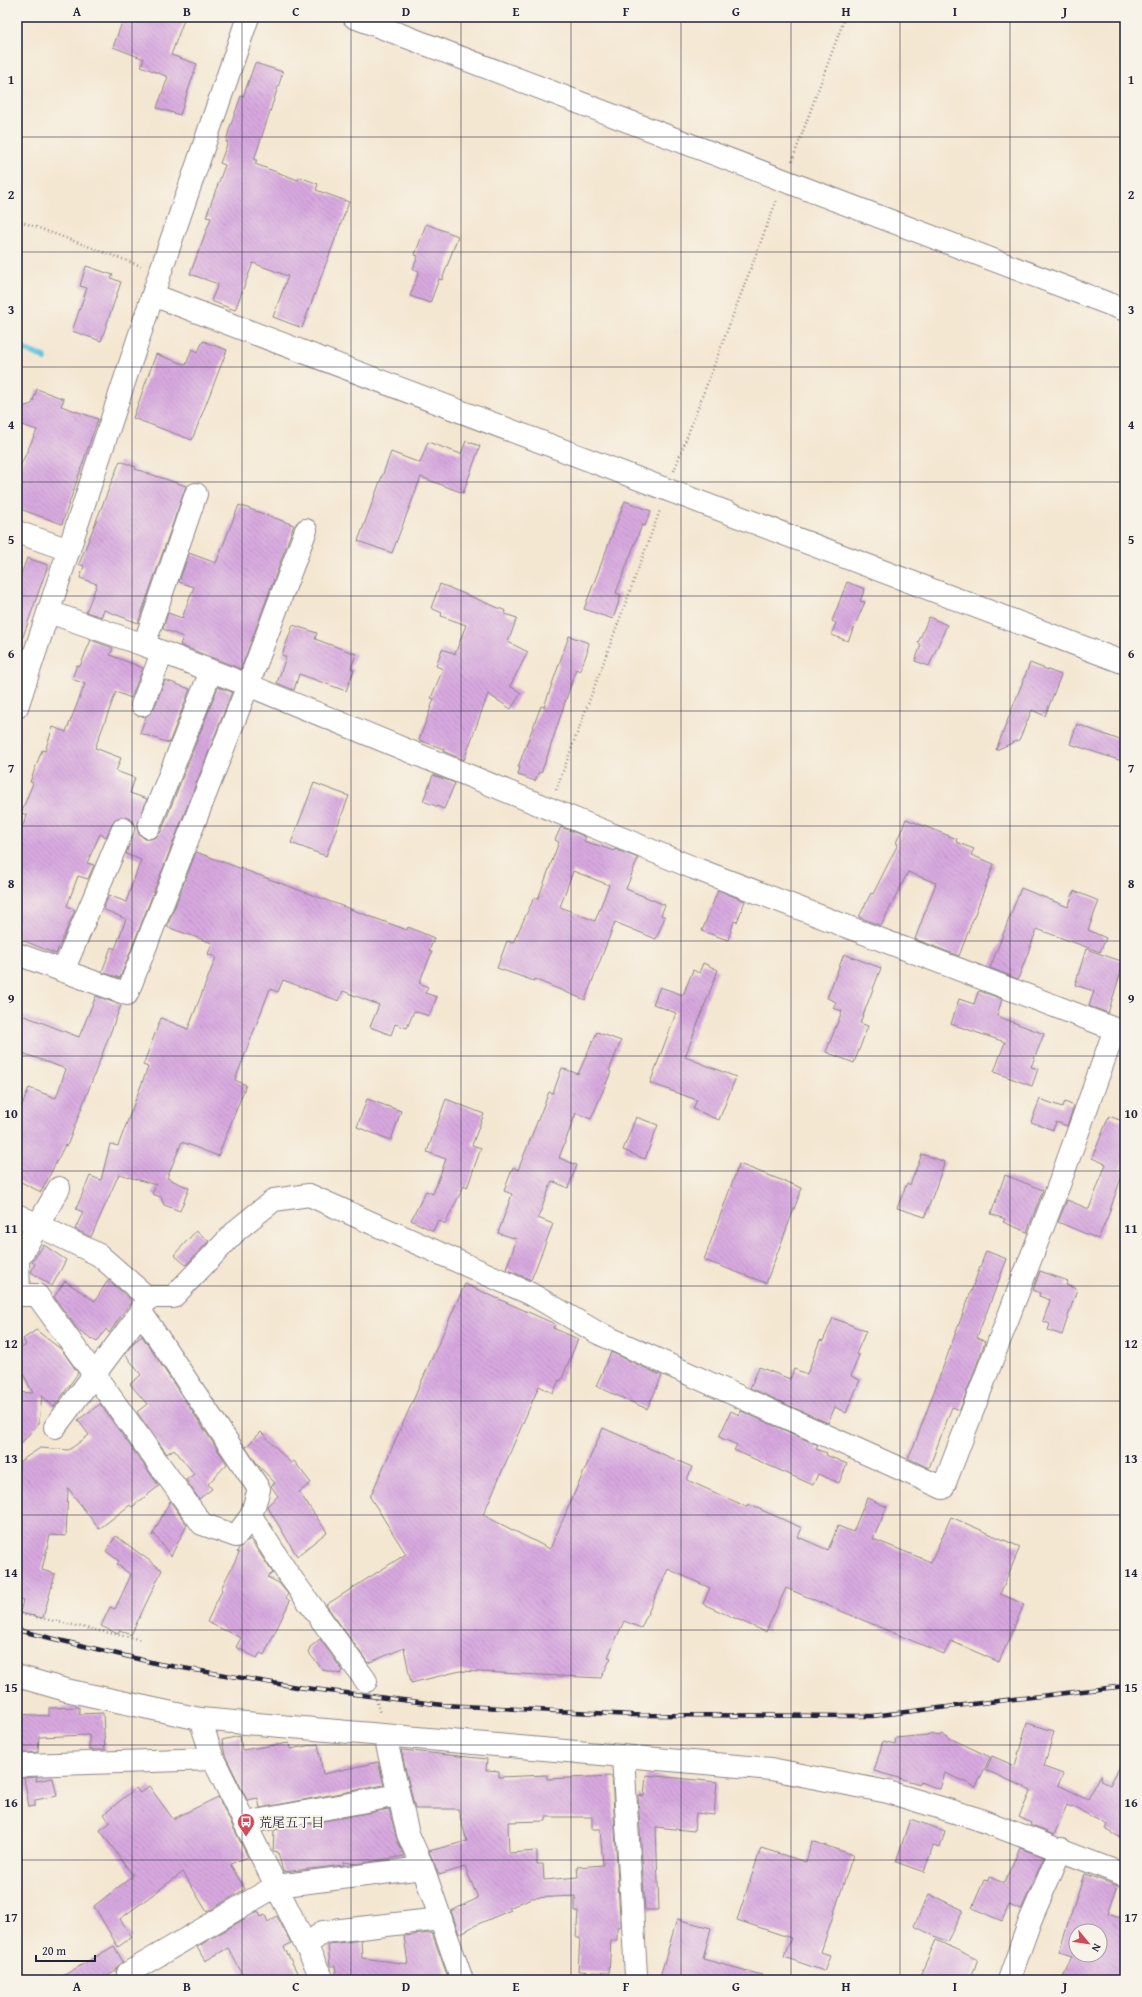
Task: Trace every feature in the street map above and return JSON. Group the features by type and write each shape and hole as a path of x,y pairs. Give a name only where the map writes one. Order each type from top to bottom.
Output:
{"street":[{"path":"17,707 23,669 49,612 160,273 248,17"},
{"path":"354,17 1125,310"},
{"path":"153,295 1125,663"},
{"path":"142,705 153,649 196,494"},
{"path":"17,954 127,994 248,685 306,530"},
{"path":"17,532 69,550"},
{"path":"49,612 248,685 694,868 1120,1031 942,1488 598,1333 531,1294 309,1195 274,1200 238,1229 173,1297 144,1304 95,1374 55,1426"},
{"path":"149,827 211,671"},
{"path":"63,971 123,828"},
{"path":"17,1215 38,1226 99,1255 144,1304 258,1489 251,1516 236,1536 202,1524 37,1295 18,1295 18,1260 38,1226 59,1188"},
{"path":"251,1516 286,1571 366,1681"},
{"path":"17,1676 66,1690 200,1719 771,1769 888,1792 978,1819 1125,1874"},
{"path":"200,1719 213,1759 323,1980"},
{"path":"385,1736 408,1834 423,1868 462,1980"},
{"path":"623,1756 636,1975"},
{"path":"17,1767 26,1765 213,1759"},
{"path":"245,1823 399,1796"},
{"path":"1009,1980 1030,1921 1061,1849"},
{"path":"126,1978 276,1886 423,1868"},
{"path":"306,1946 323,1932 441,1919"}],"path":[{"path":"784,181 846,17"},
{"path":"17,220 160,273"},
{"path":"17,1613 142,1640"},
{"path":"366,1681 376,1697 385,1736"}],"building":[{"path":"124,17 185,17 171,55 197,64 180,115 157,108 168,77 141,66 144,59 113,47"},
{"path":"255,63 283,72 254,160 257,160 255,164 298,180 300,177 318,184 316,190 349,202 302,328 273,317 288,276 253,263 235,310 211,301 218,284 190,274 211,218 206,217 225,165 220,163 228,142 226,142 229,130"},
{"path":"426,224 458,236 442,280 439,279 430,303 410,296 419,271 413,269 418,256 415,255"},
{"path":"86,266 113,275 111,278 121,282 101,341 72,331 87,288 80,286"},
{"path":"203,341 227,350 192,440 133,418 156,354 186,365 192,349 198,352"},
{"path":"37,389 64,399 61,406 98,419 62,524 17,508 17,473 37,430 22,425 18,417 22,407 32,404"},
{"path":"466,441 480,446 463,493 421,477 392,553 358,541 391,452 420,463 428,442 461,454"},
{"path":"120,461 136,467 135,469 186,486 138,623 104,610 101,617 86,612 97,584 80,578 84,566 79,564"},
{"path":"625,501 651,511 645,526 642,525 616,593 621,595 613,619 584,609"},
{"path":"239,505 294,525 241,669 180,645 183,637 163,629 168,613 182,618 194,587 179,582 189,553 216,563"},
{"path":"27,558 48,565 19,648 17,648 17,576 20,577"},
{"path":"847,582 865,589 860,601 865,602 848,641 831,635 836,623 832,621"},
{"path":"440,584 506,611 505,614 517,618 508,642 528,652 510,686 521,693 511,709 488,694 464,760 443,751 444,749 419,740 434,699 431,698 443,669 436,666 442,649 455,654 466,625 441,616 442,613 431,608"},
{"path":"929,617 947,625 929,666 915,661 921,645 918,643"},
{"path":"293,625 317,633 315,639 356,654 351,668 354,670 346,691 299,674 294,690 277,683 286,657 282,655"},
{"path":"569,636 589,643 588,650 580,671 576,669 548,754 541,773 539,772 535,781 518,775 520,767 518,767 541,706 544,707"},
{"path":"91,640 113,648 110,655 143,668 131,698 116,692 95,748 121,758 116,771 135,778 130,793 147,799 137,828 139,834 145,839 156,837 161,832 218,687 232,692 120,978 102,972 111,947 115,949 126,919 103,909 109,895 126,902 141,860 126,854 135,828 133,821 127,817 115,819 106,837 100,834 87,863 94,865 88,879 78,876 67,906 75,910 56,954 17,938 17,840 27,815 21,813 33,783 30,782 42,750 45,751 53,727 66,732 85,684 72,679 77,665 80,666"},
{"path":"1030,663 1061,675 1045,716 1032,710 1019,740 996,750"},
{"path":"165,680 190,689 169,743 140,733 146,716 154,709"},
{"path":"1077,724 1125,742 1125,762 1070,744"},
{"path":"433,775 455,783 444,809 423,801"},
{"path":"314,783 349,796 326,856 291,843"},
{"path":"906,819 957,839 956,842 974,849 971,855 994,864 959,956 915,939 936,883 908,872 881,926 859,917 871,893 873,894 898,844 896,843"},
{"path":"561,827 586,837 584,841 614,851 615,849 638,858 626,889 665,905 661,915 665,917 656,939 615,922 585,1000 534,979 534,981 497,968 507,941 513,943 534,898 538,899 559,842 555,840","holes":["573,871 609,885 595,921 560,907"]},
{"path":"196,852 407,930 408,927 434,938 429,951 432,952 419,983 428,987 425,993 437,997 429,1016 414,1011 407,1028 395,1024 391,1035 370,1027 379,1005 343,991 339,1001 283,980 278,992 270,989 235,1080 246,1085 218,1156 182,1142 167,1178 189,1188 180,1211 164,1205 161,1197 152,1194 156,1185 119,1174 91,1237 75,1229 83,1212 76,1209 90,1176 101,1180 110,1144 118,1146 148,1067 143,1065 161,1018 188,1029 216,957 208,954 212,943 167,927"},
{"path":"1021,888 1068,907 1074,891 1099,901 1088,930 1106,938 1100,952 1037,929 1018,979 990,968"},
{"path":"718,890 745,901 737,922 734,921 728,940 702,931"},
{"path":"1086,949 1124,962 1108,1013 1089,1006 1094,991 1075,985"},
{"path":"844,954 881,968 860,1023 868,1026 854,1063 826,1052 842,1011 833,1008 836,1002 827,998"},
{"path":"703,963 718,970 685,1057 736,1077 719,1120 693,1109 697,1100 650,1083 676,1013 653,1004 660,987 683,995 693,970 699,973"},
{"path":"980,991 1002,999 997,1016 1044,1034 1031,1067 1038,1069 1032,1086 994,1072 1005,1042 951,1024 959,999 974,1004 978,992"},
{"path":"96,996 121,1005 67,1146 65,1145 41,1192 17,1180 17,1117 29,1088 56,1098 66,1069 17,1051 17,1013 79,1037"},
{"path":"597,1032 621,1041 609,1071 611,1072 591,1119 576,1113 559,1158 577,1165 568,1188 552,1181 538,1218 553,1224 531,1280 506,1269 517,1239 498,1233 512,1194 504,1191 513,1167 518,1170 549,1092 553,1093 562,1068 578,1074"},
{"path":"367,1099 401,1111 391,1140 357,1127"},
{"path":"446,1099 484,1114 472,1145 481,1148 467,1188 464,1186 445,1224 438,1220 433,1231 411,1220 426,1191 433,1194 446,1159 427,1152"},
{"path":"1040,1099 1062,1107 1065,1102 1074,1106 1067,1126 1056,1122 1053,1130 1031,1122"},
{"path":"1109,1116 1125,1122 1125,1157 1119,1171 1123,1172 1108,1216 1098,1239 1058,1222 1067,1200 1089,1209 1106,1164 1092,1158"},
{"path":"636,1117 658,1125 645,1159 623,1150"},
{"path":"922,1154 945,1162 925,1217 897,1208 907,1183 910,1185"},
{"path":"739,1164 802,1188 766,1283 704,1260"},
{"path":"1005,1175 1043,1190 1027,1232 1003,1222 1005,1219 991,1214"},
{"path":"196,1231 209,1241 186,1265 174,1255"},
{"path":"44,1245 66,1260 52,1286 31,1272 35,1264 32,1262"},
{"path":"986,1251 1007,1259 977,1337 985,1342 960,1410 952,1407 929,1468 908,1458 915,1443"},
{"path":"1040,1271 1068,1281 1066,1285 1077,1289 1062,1335 1048,1330 1050,1324 1043,1321 1050,1300 1039,1296 1040,1293 1033,1290"},
{"path":"108,1280 129,1298 131,1302 109,1333 106,1329 97,1342 78,1330 54,1297 65,1281 95,1301"},
{"path":"465,1284 555,1324 553,1328 578,1339 561,1381 559,1380 553,1393 539,1386 483,1515 550,1549 603,1428 692,1467 687,1480 747,1507 748,1504 802,1528 798,1537 828,1550 838,1526 853,1532 867,1498 887,1507 873,1539 931,1562 951,1517 1020,1547 1000,1594 1024,1604 999,1662 951,1641 944,1654 786,1588 766,1632 703,1604 710,1588 668,1569 641,1628 624,1621 608,1657 611,1658 601,1678 460,1671 411,1683 404,1648 368,1663 326,1605 406,1554 370,1497"},
{"path":"833,1318 866,1331 856,1354 859,1355 851,1376 860,1380 846,1413 835,1407 828,1423 750,1388 759,1367 790,1379 794,1369 807,1374 820,1340 823,1341"},
{"path":"36,1330 62,1350 78,1373 54,1407 42,1396 39,1423 17,1448 17,1392 33,1393 17,1362 17,1351 26,1345 23,1339"},
{"path":"142,1336 227,1464 208,1484 212,1489 199,1499 186,1480 194,1474 174,1449 167,1454 137,1412 147,1404 130,1384 141,1375 125,1354 133,1343"},
{"path":"611,1352 662,1376 647,1409 596,1386"},
{"path":"100,1404 159,1486 132,1507 130,1505 99,1529 68,1488 66,1536 50,1535 42,1570 55,1574 43,1618 20,1613 23,1600 17,1598 17,1502 19,1462 40,1448 69,1450 89,1435 78,1420"},
{"path":"731,1411 739,1415 741,1411 818,1445 816,1449 847,1464 839,1483 818,1474 813,1485 734,1450 737,1445 719,1437"},
{"path":"261,1432 291,1463 294,1461 311,1483 299,1492 327,1532 297,1556 267,1506 278,1496 271,1486 275,1483 258,1465 246,1447"},
{"path":"170,1501 187,1525 171,1556 154,1534 152,1536"},
{"path":"116,1536 162,1570 131,1635 120,1630 118,1634 101,1626 110,1607 115,1609 131,1575 117,1564 119,1561 106,1551"},
{"path":"250,1539 273,1573 267,1577 279,1583 288,1594 286,1598 290,1601 264,1655 260,1653 257,1658 236,1647 241,1638 207,1622 239,1553 237,1552 239,1548"},
{"path":"320,1639 343,1671 340,1674 323,1670 308,1652 310,1650 309,1648"},
{"path":"79,1707 79,1714 103,1713 105,1750 89,1750 89,1735 39,1737 38,1752 17,1754 17,1714 49,1716 49,1708"},
{"path":"1027,1723 1054,1731 1044,1767 1063,1774 1058,1785 1088,1799 1101,1775 1102,1781 1110,1785 1125,1757 1125,1840 1105,1829 1107,1825 1072,1806 1067,1805 1054,1835 1030,1825 1031,1823 1019,1817 1031,1790 986,1770 992,1756 1015,1766"},
{"path":"928,1734 940,1736 941,1734 990,1757 976,1787 945,1773 940,1789 920,1782 920,1784 874,1771 883,1741 895,1744 896,1738"},
{"path":"240,1736 242,1750 289,1743 290,1749 318,1744 323,1774 378,1762 384,1785 260,1808 258,1798 247,1800 225,1755 222,1740"},
{"path":"401,1750 487,1759 486,1770 499,1771 499,1777 547,1775 547,1779 612,1776 620,1927 617,1927 617,1940 611,1940 609,1973 578,1971 580,1938 576,1938 578,1912 575,1912 575,1896 531,1898 509,1908 511,1910 459,1934 451,1911 478,1898 465,1867 439,1875 429,1851 467,1841 458,1809 415,1809","holes":["546,1817 592,1817 592,1829 600,1829 603,1865 577,1867 578,1877 544,1880 543,1864 537,1864 537,1851 509,1853 508,1822 546,1821"]},
{"path":"646,1775 717,1782 714,1815 696,1813 694,1831 656,1827 659,1910 645,1910 638,1795 644,1796"},
{"path":"37,1777 36,1781 53,1778 57,1796 35,1800 35,1806 29,1807 24,1778"},
{"path":"149,1786 173,1819 218,1797 248,1857 230,1864 245,1889 207,1912 183,1872 120,1919 132,1937 118,1947 94,1906 133,1876 100,1830 110,1823 104,1814 136,1788 140,1793"},
{"path":"389,1809 396,1837 404,1856 357,1864 344,1862 344,1865 283,1872 278,1852 273,1851 274,1830"},
{"path":"910,1819 945,1831 940,1848 933,1846 924,1872 896,1862"},
{"path":"812,1841 853,1855 821,1952 830,1955 824,1971 784,1957 791,1938 737,1920 761,1848 806,1862"},
{"path":"1020,1848 1044,1857 1021,1910 1009,1905 1002,1921 972,1908 984,1880 988,1881 989,1877 1004,1883"},
{"path":"1084,1874 1118,1886 1108,1913 1125,1919 1125,1980 1062,1980 1069,1963 1108,1963 1108,1923 1068,1923"},
{"path":"929,1894 963,1910 947,1942 914,1926"},
{"path":"258,1911 261,1917 265,1915 268,1922 277,1916 291,1943 284,1947 301,1980 246,1980 228,1948 205,1961 197,1947"},
{"path":"677,1919 711,1928 703,1959 762,1975 761,1980 659,1980"},
{"path":"1068,1924 1068,1955 1059,1952"},
{"path":"432,1933 449,1980 337,1980 335,1966 330,1966 328,1944 361,1940 362,1958 408,1964 404,1936"},
{"path":"936,1940 978,1960 970,1980 918,1980"},
{"path":"114,1946 123,1962 117,1967 116,1971 100,1980 56,1980"}],"waterway":[{"path":"17,347 44,357 45,359"}],"railway":[{"path":"17,1630 159,1664 297,1687 443,1705 633,1715 872,1716 1125,1686"}],"place":[{"name":"荒尾五丁目","path":"246,1837"}]}
